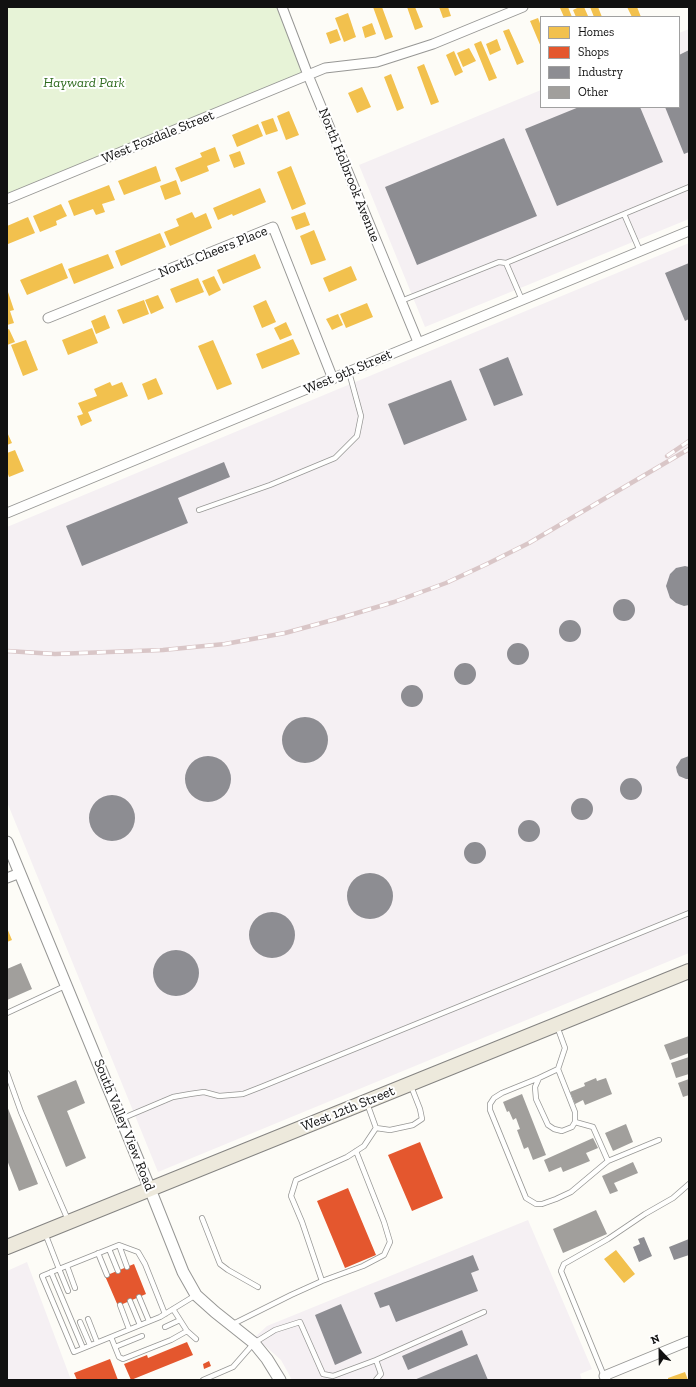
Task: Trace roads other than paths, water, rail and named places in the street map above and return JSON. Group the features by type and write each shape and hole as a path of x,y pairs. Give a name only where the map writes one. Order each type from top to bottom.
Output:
{"main road":[{"name":"West 12th Street","path":"7,1247 689,971"}],"street":[{"name":"North Holbrook Avenue","path":"282,7 308,75 418,342"},
{"name":"West Foxdale Street","path":"7,199 325,68 377,62 434,44 523,7"},
{"name":"North Cheers Place","path":"48,318 273,227 333,379"},
{"name":"West 9th Street","path":"7,513 689,231"},
{"name":"South Valley View Road","path":"7,842 183,1272 196,1295 230,1325 254,1343 267,1358 280,1380"},
{"path":"7,878 20,873"},
{"path":"605,1378 689,1341"}],"lane":[{"path":"401,301 499,262 506,263 689,187"},
{"path":"624,214 640,251"},
{"path":"506,263 522,300"},
{"path":"199,510 270,485 336,458 357,436 361,416 349,372"},
{"path":"121,1119 173,1098 190,1094 204,1092 219,1096 249,1092 689,913"},
{"path":"7,1013 66,986"},
{"path":"539,1078 535,1087 536,1099 548,1125 554,1130 562,1131 572,1127 575,1122 575,1112 558,1068 565,1048 557,1025"},
{"path":"558,1068 539,1078 502,1093 494,1098 490,1104 490,1110 526,1198 536,1204 542,1204 556,1199 571,1192 608,1161 659,1140"},
{"path":"7,1073 21,1112 69,1222"},
{"path":"376,1128 390,1130 413,1124 422,1119 420,1109 410,1084"},
{"path":"367,1101 376,1128"},
{"path":"575,1122 593,1127 608,1161"},
{"path":"322,1281 302,1222 291,1196 296,1180 364,1146 376,1128"},
{"path":"230,1325 284,1298 322,1281 363,1266 384,1255 390,1242 384,1222 356,1151"},
{"path":"605,1378 561,1271 564,1264 608,1239 645,1214 673,1198 689,1184"},
{"path":"202,1218 220,1264 258,1287"},
{"path":"44,1232 68,1291"},
{"path":"165,1314 145,1264 138,1252 119,1245 42,1276 74,1352 165,1314 196,1295"},
{"path":"119,1245 127,1267"},
{"path":"109,1249 118,1270"},
{"path":"98,1253 107,1275"},
{"path":"67,1266 75,1288"},
{"path":"51,1272 83,1348"},
{"path":"139,1297 149,1321"},
{"path":"130,1301 140,1325"},
{"path":"120,1305 129,1329"},
{"path":"173,1309 187,1331 196,1339"},
{"path":"203,1380 233,1367 254,1343 275,1330 300,1322 323,1374 334,1376 376,1360 484,1312"},
{"path":"88,1319 97,1342"},
{"path":"165,1327 180,1320"},
{"path":"80,1322 90,1345"},
{"path":"111,1337 119,1357 123,1359 171,1340 187,1331"},
{"path":"115,1347 142,1336"},
{"path":"376,1360 381,1374 376,1380"}],"railway":[{"path":"667,456 689,441"},
{"path":"7,651 55,654 163,650 225,644 285,633 340,618 394,602 446,583 489,563 529,543 689,449"}],"park label":[{"name":"Hayward Park","path":"84,83"}]}
